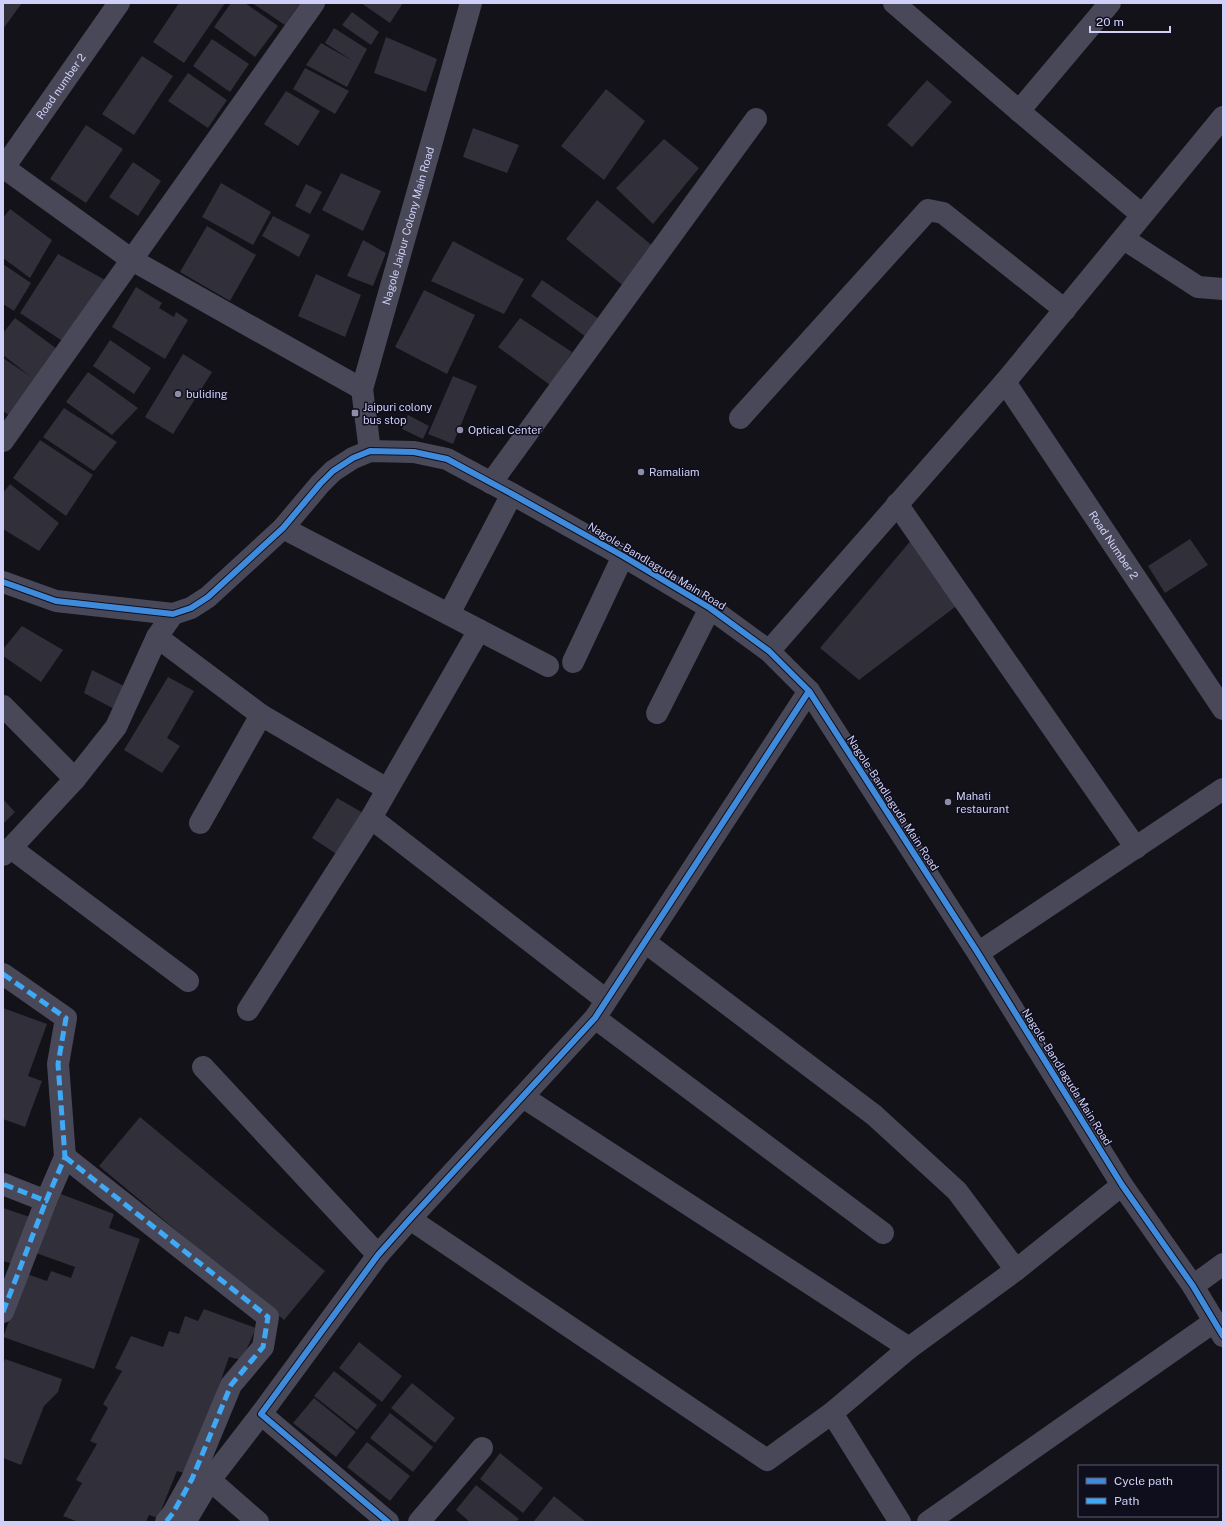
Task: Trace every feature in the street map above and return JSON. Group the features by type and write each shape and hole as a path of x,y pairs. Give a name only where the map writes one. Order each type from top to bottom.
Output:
{"street":[{"name":"Road number 2","path":"3,168 119,3"},
{"path":"3,441 314,3"},
{"name":"Nagole Jaipur Colony Main Road","path":"370,451 362,389 471,3"},
{"path":"1019,111 1110,3"},
{"path":"897,4 1019,111 1142,215"},
{"path":"769,651 1005,382 1223,117"},
{"path":"491,483 756,119"},
{"path":"3,168 132,260 362,389"},
{"path":"740,418 928,210 943,213 1065,310"},
{"path":"1124,239 1198,287 1223,289"},
{"name":"Road Number 2","path":"1005,382 1223,709"},
{"name":"Nagole-Bandlaguda Main Road","path":"6,588 56,601 173,614 191,608 208,597 283,528 320,484 333,471 353,458 370,451 414,452 447,459 623,556 710,608 769,651 809,691 978,953 1122,1185 1193,1286 1219,1328"},
{"path":"449,614 512,494"},
{"path":"897,504 1136,848"},
{"path":"283,528 548,666"},
{"path":"572,662 623,556"},
{"path":"657,713 710,608"},
{"path":"173,614 157,637 116,727 75,779 7,852 188,981"},
{"path":"248,1010 371,818 479,630"},
{"path":"157,637 261,715 387,789"},
{"path":"185,1522 210,1480 261,1414 378,1255 523,1097 601,1009 809,691"},
{"path":"3,706 75,779"},
{"path":"200,823 261,715"},
{"path":"978,953 1223,789"},
{"path":"371,818 601,1009 883,1233"},
{"path":"645,942 874,1115 957,1191 1016,1270"},
{"path":"3,974 66,1018 58,1064 65,1157 3,1312"},
{"path":"203,1067 378,1255"},
{"path":"523,1097 909,1348"},
{"path":"65,1157 268,1317 263,1347 230,1385 192,1479 173,1513 166,1522"},
{"path":"3,1184 46,1202"},
{"path":"410,1219 767,1460 832,1413 909,1348 1016,1270 1122,1185"},
{"path":"1193,1286 1223,1264"},
{"path":"928,1522 1219,1328"},
{"path":"832,1413 900,1522"},
{"path":"261,1414 388,1522"},
{"path":"419,1522 482,1448"},
{"path":"210,1480 258,1522"}],"building":[{"path":"3,3 22,3 3,29"},
{"path":"179,3 225,3 184,63 153,42"},
{"path":"231,3 245,3 278,26 255,57 214,27"},
{"path":"252,3 300,3 285,25"},
{"path":"361,3 403,3 390,23"},
{"path":"352,12 379,32 371,45 342,25"},
{"path":"334,28 367,49 347,87 306,65 321,43 353,61 325,43"},
{"path":"386,37 437,59 426,92 374,73"},
{"path":"212,39 249,64 230,92 193,66"},
{"path":"142,56 173,76 134,135 102,114"},
{"path":"305,68 349,91 335,114 293,89"},
{"path":"188,73 227,100 208,128 168,101"},
{"path":"927,80 952,102 912,147 887,125"},
{"path":"606,89 645,121 604,180 561,146"},
{"path":"286,91 320,111 298,146 264,124"},
{"path":"86,125 123,149 86,203 50,179"},
{"path":"473,128 519,145 507,173 463,157"},
{"path":"664,139 699,168 653,224 616,188"},
{"path":"133,162 161,181 138,216 109,197"},
{"path":"341,173 381,191 363,231 322,210"},
{"path":"221,183 271,212 253,245 202,217"},
{"path":"306,184 322,192 310,214 295,206"},
{"path":"597,200 654,247 626,288 566,239"},
{"path":"10,209 52,240 30,278 3,258 3,218"},
{"path":"273,216 310,235 299,257 262,236"},
{"path":"207,226 256,255 230,301 180,272"},
{"path":"363,240 386,253 373,286 347,276"},
{"path":"453,241 524,279 504,314 431,281"},
{"path":"58,254 107,281 64,342 20,313"},
{"path":"3,264 31,283 14,311 3,304"},
{"path":"316,274 361,295 345,337 298,316"},
{"path":"542,280 599,319 586,337 531,296"},
{"path":"136,287 162,303 159,308 174,317 176,312 188,320 165,359 112,327"},
{"path":"424,290 475,315 447,374 395,347"},
{"path":"15,318 57,349 10,416 3,411 3,358 30,376 3,355 3,333"},
{"path":"520,318 572,352 550,385 498,347"},
{"path":"110,340 151,368 134,394 93,366"},
{"name":"buliding","path":"183,354 212,372 173,434 145,417"},
{"path":"88,372 138,408 112,435 66,402"},
{"path":"453,376 477,386 453,444 428,434"},
{"path":"64,408 117,442 94,471 43,437"},
{"path":"408,415 429,426 423,439 402,429"},
{"path":"40,440 93,475 66,516 13,478"},
{"path":"10,484 59,523 39,551 3,529 3,493"},
{"path":"913,538 959,604 859,680 820,648"},
{"path":"1190,539 1208,565 1165,593 1148,566"},
{"path":"22,626 63,650 41,682 3,656 3,649"},
{"path":"92,670 128,688 118,711 84,693"},
{"path":"168,677 194,691 167,738 180,746 162,773 124,750"},
{"path":"337,798 365,814 338,855 312,838"},
{"path":"3,799 15,812 3,824"},
{"path":"3,1008 47,1024 28,1076 42,1081 25,1127 3,1119"},
{"path":"140,1117 325,1271 284,1320 99,1166"},
{"path":"61,1194 114,1214 109,1228 140,1239 94,1369 3,1337 27,1274 47,1281 51,1271 71,1278 75,1267 36,1253"},
{"path":"3,1208 33,1218 13,1264 3,1261"},
{"path":"204,1309 256,1328 242,1360 229,1357 188,1474 177,1471 158,1518 149,1515 146,1522 78,1522 63,1516 82,1483 76,1480 97,1444 90,1441 108,1408 103,1404 122,1371 115,1368 131,1336 163,1347 169,1331 179,1334 185,1316 198,1321"},
{"path":"359,1342 402,1376 382,1402 339,1368"},
{"path":"5,1359 62,1379 58,1392 44,1406 21,1465 3,1458 3,1366"},
{"path":"334,1371 377,1405 357,1430 314,1396"},
{"path":"412,1383 455,1418 435,1443 391,1408"},
{"path":"314,1398 356,1432 336,1457 293,1423"},
{"path":"390,1413 433,1447 413,1472 370,1438"},
{"path":"367,1442 410,1476 390,1501 347,1467"},
{"path":"500,1453 543,1488 523,1513 480,1479"},
{"path":"476,1485 519,1519 516,1522 470,1522 456,1510"},
{"path":"554,1496 586,1522 534,1521"}],"marked path":[{"path":"3,974 66,1018 58,1064 65,1157 46,1201 3,1184"},
{"path":"65,1157 268,1317 263,1347 231,1385 192,1479 173,1513 166,1522"},
{"path":"3,1312 46,1201"}],"cycle path":[{"path":"3,582 56,601 173,614 191,608 208,597 283,528 320,484 333,471 353,458 370,451 414,452 447,459 623,556 710,608 769,651 809,691 978,953 1122,1185 1193,1286 1223,1336"},
{"path":"388,1522 261,1414 378,1255 595,1018 809,691"}],"place":[{"name":"buliding","path":"178,394"},
{"name":"Jaipuri colony bus stop","path":"355,413"},
{"name":"Optical Center","path":"460,430"},
{"name":"Ramaliam","path":"641,472"},
{"name":"Mahati restaurant","path":"948,802"}]}
